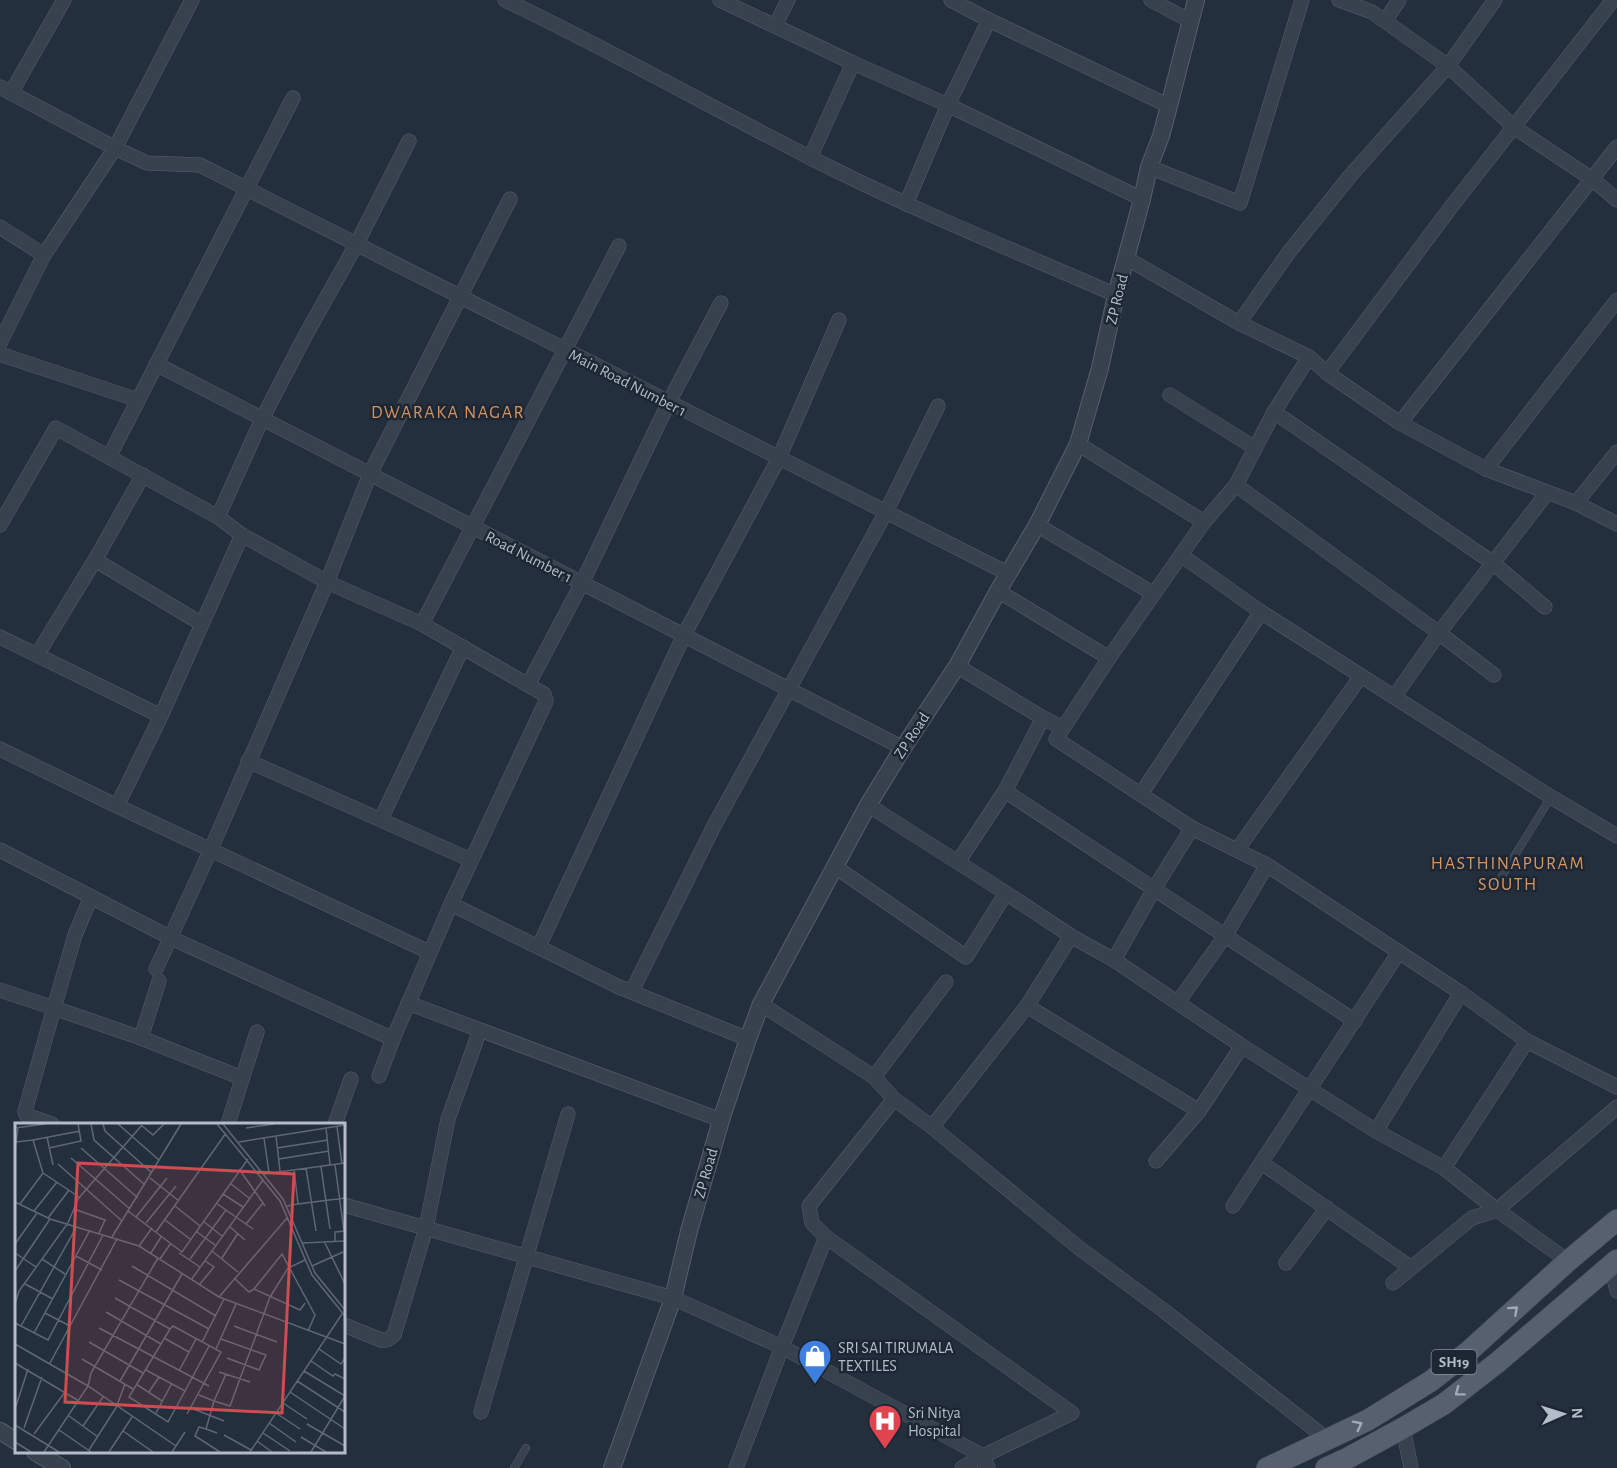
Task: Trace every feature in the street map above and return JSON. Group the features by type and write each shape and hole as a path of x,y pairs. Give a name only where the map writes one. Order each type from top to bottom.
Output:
{"main road":[{"name":"SH19","path":"1267,1468 1368,1420 1431,1381 1468,1352 1568,1261 1617,1220"},
{"name":"SH19","path":"1326,1468 1444,1404 1498,1362 1614,1263"}],"street":[{"path":"5,90 64,0"},
{"path":"0,343 44,255 114,148 192,0"},
{"path":"720,0 948,105 1142,199"},
{"path":"775,26 788,0"},
{"path":"951,0 1169,106"},
{"path":"1151,0 1190,21"},
{"name":"ZP Road","path":"612,1468 673,1298 689,1231 721,1120 761,1004 868,805 957,666 1037,525 1078,444 1100,368 1149,167 1161,136 1196,0"},
{"path":"1149,167 1240,203 1302,0"},
{"path":"1339,0 1371,12 1448,66 1514,127 1592,179 1617,200"},
{"path":"1385,21 1399,0"},
{"path":"1239,323 1289,252 1350,176 1448,66 1495,0"},
{"path":"1327,373 1451,207 1613,0"},
{"path":"511,1 810,158 906,204 1116,295"},
{"path":"906,204 948,105 989,20"},
{"path":"810,158 854,63"},
{"name":"Main Road Number 1","path":"5,90 147,163 200,165 1009,574"},
{"path":"109,457 293,98"},
{"path":"218,517 262,419 409,141"},
{"path":"1400,423 1617,147"},
{"path":"141,1038 158,975 171,938 327,582 370,474 510,199"},
{"path":"0,227 44,255"},
{"path":"422,624 619,246"},
{"path":"1126,258 1239,323 1309,357 1327,373 1400,423 1486,469 1576,503 1617,524"},
{"path":"1486,469 1617,300"},
{"path":"528,685 582,583 669,402 721,303"},
{"path":"539,946 684,635 779,458 839,320"},
{"path":"0,354 138,400"},
{"path":"1309,357 1274,412 1236,485 1204,522 1056,739 1192,828 1267,864 1461,993 1527,1041 1617,1087"},
{"name":"Road Number 1","path":"156,364 903,748"},
{"path":"1170,395 1256,448"},
{"path":"632,991 715,824 886,512 938,406"},
{"path":"1274,412 1493,562 1545,607"},
{"path":"0,525 56,428 218,517 242,535 327,582 422,624 544,694 546,701 429,952 379,1076"},
{"path":"1078,444 1204,522"},
{"path":"1576,503 1617,452"},
{"path":"37,655 95,560 142,475"},
{"path":"1236,485 1494,675"},
{"path":"1394,697 1546,493"},
{"path":"1037,525 1154,594"},
{"path":"117,806 161,716 242,535"},
{"path":"1181,555 1261,612 1551,797 1617,836"},
{"path":"95,560 202,624"},
{"path":"998,591 1110,658"},
{"path":"1141,794 1261,612"},
{"path":"0,637 161,716"},
{"path":"381,819 463,647"},
{"path":"957,666 1063,728"},
{"path":"1237,850 1361,676"},
{"path":"958,862 1005,791 1043,718"},
{"path":"0,749 429,952"},
{"path":"248,761 471,860"},
{"path":"1005,791 1355,1021"},
{"path":"868,805 1071,936 1114,960 1242,1046 1376,1131 1444,1168 1497,1210 1568,1261"},
{"path":"1114,960 1192,828"},
{"path":"0,851 171,938 393,1039"},
{"path":"1178,1002 1225,936 1267,864"},
{"path":"834,866 966,957 1006,893"},
{"path":"46,1123 30,1118 25,1111 75,935 91,897"},
{"path":"451,904 619,987 748,1039"},
{"path":"932,1127 1027,1006 1071,936"},
{"path":"1233,1206 1399,952"},
{"path":"874,1077 946,982"},
{"path":"0,990 141,1038 242,1078"},
{"path":"1376,1131 1461,993"},
{"path":"408,1003 721,1120"},
{"path":"761,1004 874,1077 894,1099 932,1127 1079,1248 1328,1440"},
{"path":"1027,1006 1199,1111"},
{"path":"345,1325 381,1340 387,1340 394,1335 426,1228 448,1119 480,1030"},
{"path":"229,1123 257,1032"},
{"path":"1444,1168 1527,1041"},
{"path":"1156,1161 1199,1111 1242,1046"},
{"path":"336,1123 351,1079"},
{"path":"894,1099 809,1206 812,1223 826,1237 1072,1413 986,1462 962,1468"},
{"path":"1393,1283 1472,1218 1497,1210 1617,1107"},
{"path":"481,1412 568,1114"},
{"path":"1262,1163 1411,1268"},
{"path":"345,1204 673,1298 782,1347 986,1462"},
{"path":"1286,1263 1327,1208"},
{"path":"736,1468 826,1237"},
{"path":"1614,1263 1617,1291"},
{"path":"1403,1428 1412,1468"},
{"path":"0,1431 15,1440"},
{"path":"37,1453 62,1468"}],"lane":[{"path":"1497,884 1551,797"},
{"path":"514,1468 526,1448"}],"place":[{"name":"SRI SAI TIRUMALA TEXTILES","path":"815,1385"},
{"name":"Sri Nitya Hospital","path":"885,1450"}],"district":[{"name":"DWARAKA NAGAR","path":"448,412"},
{"name":"HASTHINAPURAM SOUTH","path":"1508,873"}]}
